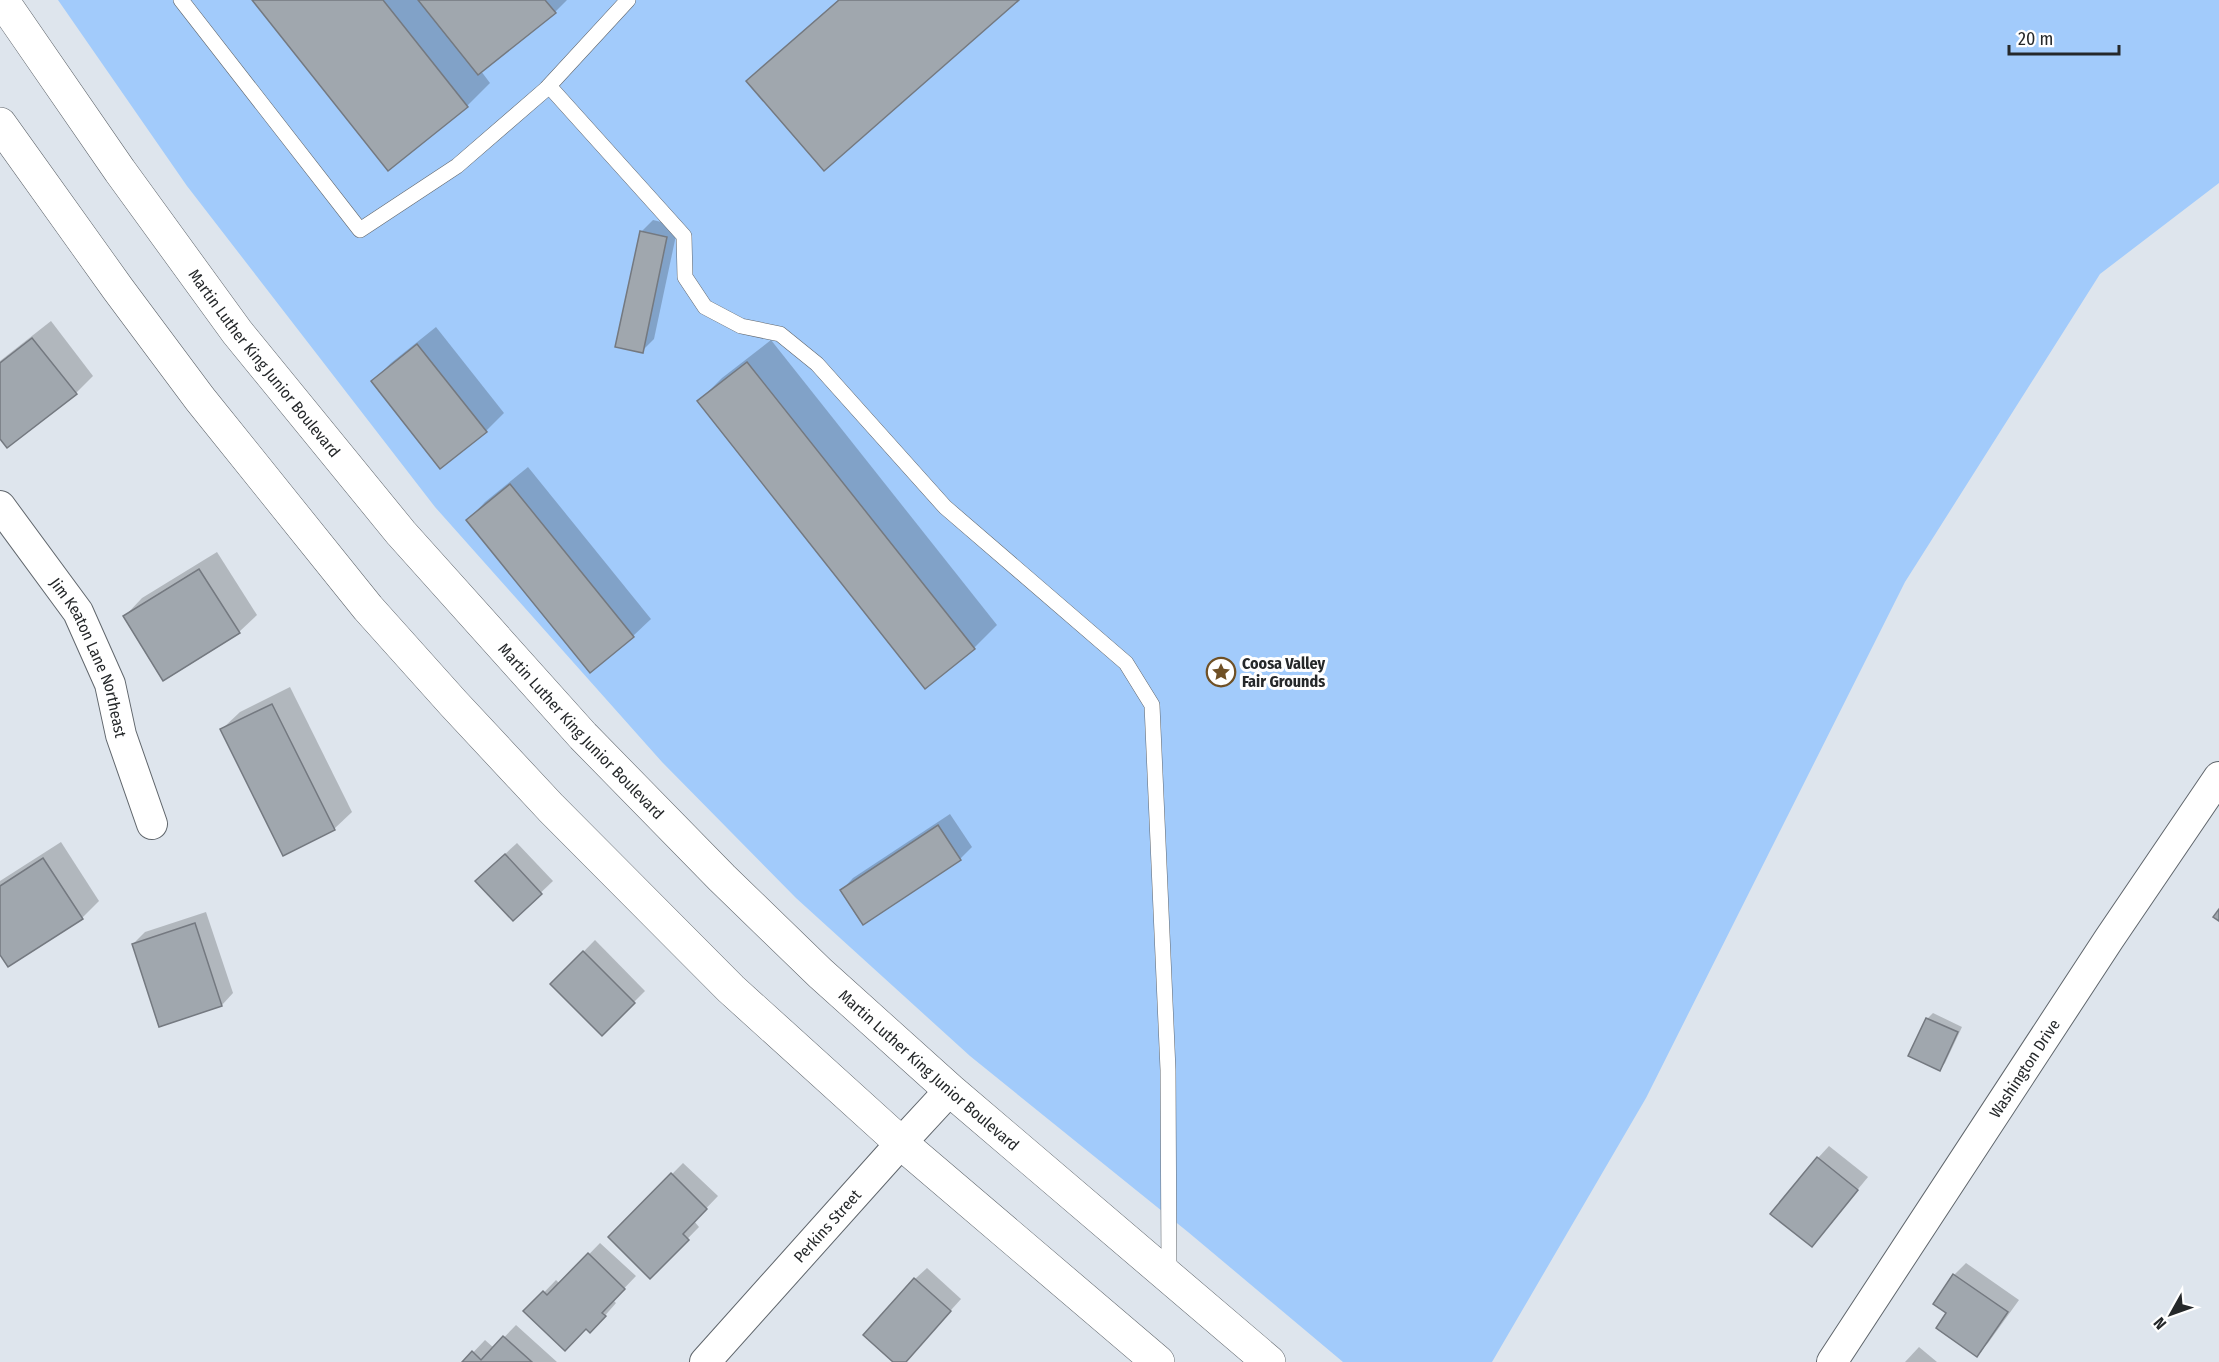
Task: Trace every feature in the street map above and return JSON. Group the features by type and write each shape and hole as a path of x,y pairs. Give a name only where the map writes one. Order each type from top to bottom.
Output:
{"main road":[{"name":"Martin Luther King Junior Boulevard","path":"9,10 120,171 237,332 401,533 583,736 722,878 820,973 950,1090 1269,1362"},
{"path":"0,124 200,399 368,608 454,705 551,808 714,972 901,1143 1158,1362"}],"street":[{"name":"Jim Keaton Lane Northeast","path":"0,507 78,612 110,684 122,735 152,824"},
{"name":"Washington Drive","path":"1832,1362 2109,939 2219,777"},
{"name":"Perkins Street","path":"705,1362 950,1090"}],"lane":[{"path":"181,0 360,230 458,166 549,86 628,0"},
{"path":"549,86 684,236 685,277 705,307 741,326 780,334 817,364 945,507 1126,663 1152,705 1168,1070 1169,1277"}],"shaded area":[{"name":"Coosa Valley Fair Grounds","path":"58,0 2219,0 2219,183 2100,274 1905,582 1646,1098 1492,1362 1343,1362 1188,1232 970,1056 796,898 662,762 435,507 187,186"}],"building":[{"path":"252,0 383,0 468,107 388,171"},
{"path":"418,0 545,0 556,13 478,75"},
{"path":"839,0 1019,0 824,171 746,81"},
{"path":"640,231 667,237 643,353 615,347"},
{"path":"32,338 77,394 7,448 0,439 0,363"},
{"path":"417,344 487,432 440,469 371,381"},
{"path":"747,362 975,649 925,689 697,401"},
{"path":"510,484 634,637 590,673 466,520"},
{"path":"199,569 240,633 163,681 123,616"},
{"path":"272,704 335,830 283,856 220,729"},
{"path":"938,825 961,860 863,925 840,890"},
{"path":"505,854 542,894 513,921 475,881"},
{"path":"43,858 83,919 8,967 0,955 0,886"},
{"path":"2219,909 2219,921 2213,917"},
{"path":"195,923 222,1006 159,1027 132,944"},
{"path":"583,951 635,1003 602,1036 550,984"},
{"path":"1926,1018 1958,1032 1940,1071 1908,1056"},
{"path":"1817,1157 1858,1190 1812,1247 1770,1214"},
{"path":"671,1173 707,1209 683,1234 689,1240 650,1279 608,1237"},
{"path":"588,1253 625,1289 602,1313 606,1316 590,1333 586,1329 565,1351 523,1311 543,1291 547,1295"},
{"path":"1953,1274 2008,1312 1977,1357 1936,1328 1946,1313 1933,1304"},
{"path":"914,1278 951,1311 906,1362 893,1362 863,1335"},
{"path":"503,1336 532,1362 462,1362 472,1351 481,1360"}],"place":[{"name":"Coosa Valley Fair Grounds","path":"1221,672"}]}
